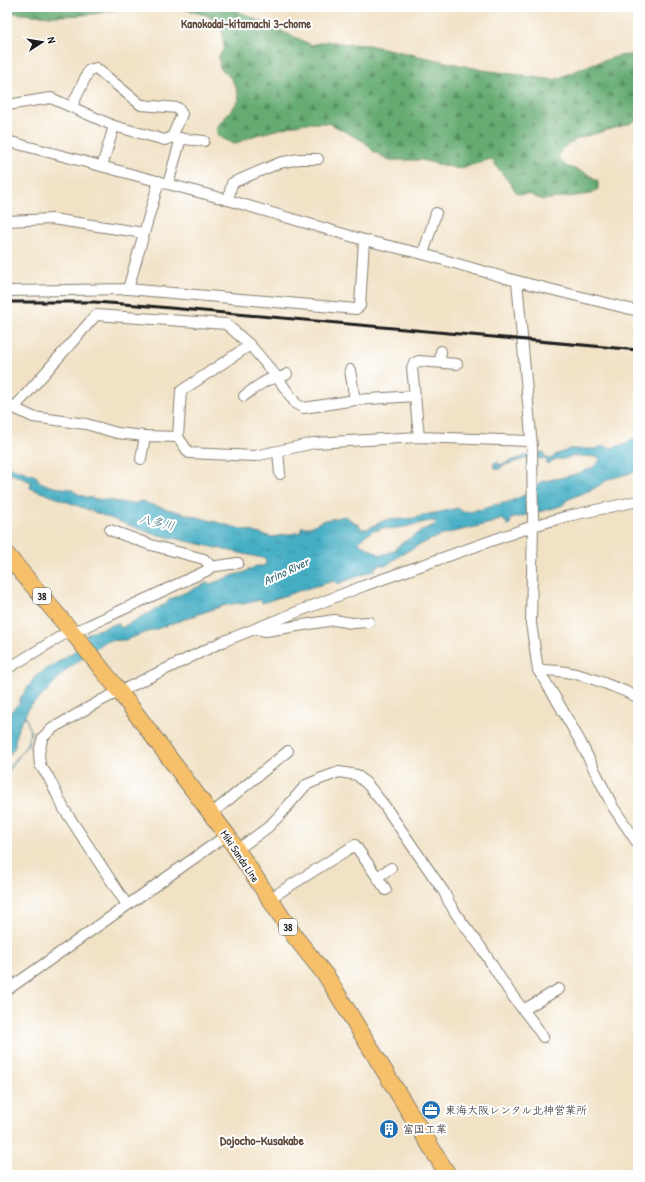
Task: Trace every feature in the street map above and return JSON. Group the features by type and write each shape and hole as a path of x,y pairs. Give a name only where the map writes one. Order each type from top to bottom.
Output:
{"main road":[{"name":"Miki Sanda Line","path":"7,555 74,634 118,690 227,836 295,937 327,978 448,1175"}],"street":[{"path":"72,106 89,70 96,68 141,105 178,108 182,114 177,138 163,183 144,233 128,290"},
{"path":"7,105 52,98 114,126 165,140 177,138 204,141"},
{"path":"102,166 114,126"},
{"path":"7,141 228,200 364,240 423,254 517,281 638,311"},
{"path":"228,200 232,183 279,163 299,159 318,159"},
{"path":"7,221 52,219 144,233"},
{"path":"423,254 436,220"},
{"path":"7,291 128,290 356,309 360,306 364,240"},
{"path":"517,281 531,444 533,524 531,623 538,670 580,741 613,807 638,844"},
{"path":"178,437 117,433 86,424 33,417 11,405 96,315 226,324 250,345 277,377 296,404 304,408 355,400 415,396"},
{"path":"250,345 181,391 178,437 189,452 255,456 314,443 419,437 531,444"},
{"path":"440,362 441,351"},
{"path":"419,437 412,368 414,363 420,361 457,364"},
{"path":"350,370 355,400"},
{"path":"244,396 267,380 283,377 287,374"},
{"path":"141,459 145,436"},
{"path":"278,452 280,474"},
{"path":"127,905 64,809 49,778 40,765 39,753 43,737 53,728 118,690 222,642 366,585 533,524 638,501"},
{"path":"110,530 151,545 204,559 208,563 209,568"},
{"path":"7,669 81,629 208,570 209,568 238,562"},
{"path":"254,629 266,631 334,620 352,623 369,622"},
{"path":"538,670 557,670 580,674 628,692 638,698"},
{"path":"211,814 288,751"},
{"path":"236,850 267,828 306,785 320,778 339,772 357,775 368,785 384,805 444,892 448,903 465,928 487,956 507,989 543,1037"},
{"path":"7,990 227,836"},
{"path":"269,899 355,844 386,890"},
{"path":"377,876 390,868"},
{"path":"523,1010 559,989"}],"green space":[{"path":"7,7 127,7 113,11 83,15 52,16 7,12"},
{"path":"177,7 229,7 312,45 327,41 369,45 483,70 554,80 592,64 619,56 638,54 638,119 629,124 579,138 561,149 558,158 566,166 586,173 598,181 598,189 591,194 542,200 529,194 518,194 491,159 459,169 421,160 389,160 373,151 365,142 329,123 304,123 256,135 234,144 218,136 216,128 239,100 237,90 233,82 220,68 219,57 224,48 222,29 208,16"}],"water":[{"path":"638,438 638,471 609,479 595,488 567,500 563,505 511,519 510,524 507,526 507,522 503,519 485,525 445,534 409,550 387,565 379,565 375,567 375,570 337,584 334,581 262,603 261,600 222,606 125,640 106,641 66,670 42,696 30,706 25,715 31,732 28,745 7,773 7,770 26,745 30,731 24,716 16,734 15,747 7,758 7,716 19,704 21,696 36,676 75,651 88,633 118,623 121,628 167,603 170,599 207,583 210,584 243,573 256,566 263,566 266,563 266,560 150,533 30,488 31,482 7,472 7,466 36,476 40,482 53,487 71,489 85,497 132,504 142,501 272,537 301,532 301,527 310,527 322,521 345,516 362,529 367,529 385,520 415,518 458,508 463,512 471,512 478,509 480,510 491,507 495,504 501,505 501,502 505,503 529,493 537,484 541,482 575,474 591,468 597,464 600,459 598,457 573,456 557,459 547,464 546,459 528,458 502,466 500,469 496,469 494,467 494,463 498,462 499,465 525,456 544,452 545,457 551,459 555,455 570,449 594,449 603,446 611,448 629,443 630,440","holes":["430,521 437,522 399,545 393,551 381,555 358,542 373,530 379,530 381,528 399,528"]}],"railway":[{"path":"7,302 94,302 137,305 638,350"}],"place":[{"name":"東海大阪レンタル北神営業所","path":"431,1110"},
{"name":"富国工業","path":"389,1129"}],"district":[{"name":"Kanokodai-kitamachi 3-chome","path":"246,23"},
{"name":"Dojocho-Kusakabe","path":"262,1140"}],"water label":[{"name":"八多川","path":"157,522"},
{"name":"Arino River","path":"286,571"}]}
